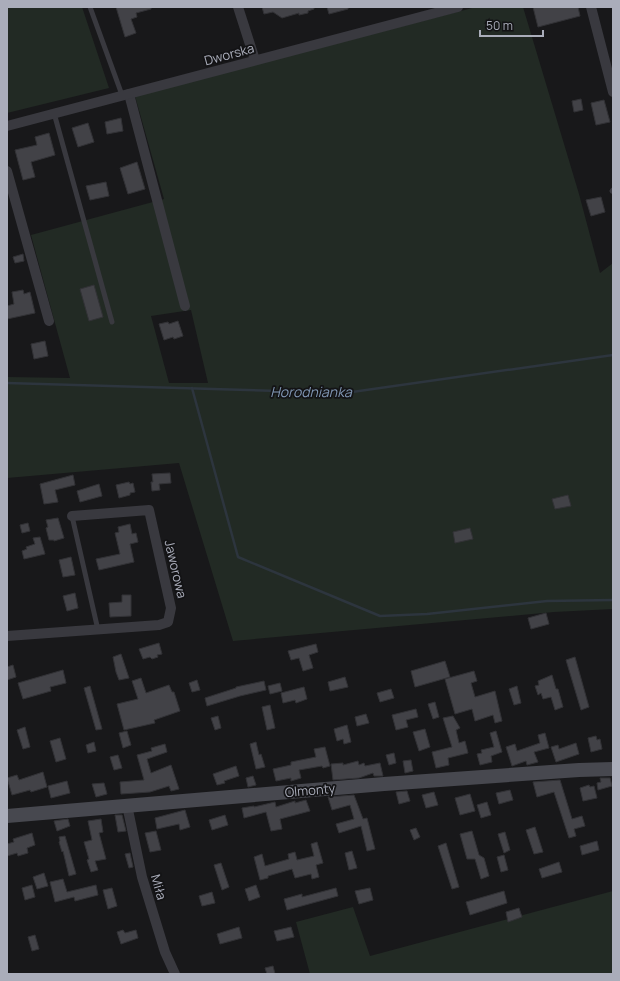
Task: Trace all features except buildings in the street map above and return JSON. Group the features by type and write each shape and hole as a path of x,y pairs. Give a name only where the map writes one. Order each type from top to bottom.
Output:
{"street":[{"path":"238,7 255,60"},
{"name":"Dworska","path":"7,126 458,7"},
{"path":"591,7 613,92"},
{"path":"125,94 185,306"},
{"path":"7,171 49,321"},
{"name":"Jaworowa","path":"8,633 98,630 159,625 168,622 171,608 149,510 72,516"},
{"name":"Olmonty","path":"7,816 127,805 579,770 613,769"},
{"name":"Miła","path":"127,805 142,877 170,972"}],"lane":[{"path":"90,7 125,94"},
{"path":"54,113 112,322"},
{"path":"72,516 98,630"}],"shaded area":[{"path":"7,7 82,7 109,88 7,113"},
{"path":"476,7 523,7 579,194 600,273 613,263 613,609 554,612 233,641 179,463 7,478 7,377 70,378 31,235 164,199 135,96","holes":["191,310 208,383 169,383 151,316"]},
{"path":"613,891 613,974 310,974 296,922 353,907 370,956"}],"waterway":[{"name":"Horodnianka","path":"7,383 345,393 613,355"},
{"path":"192,388 238,557 380,616 427,614 547,601 613,600"}]}
